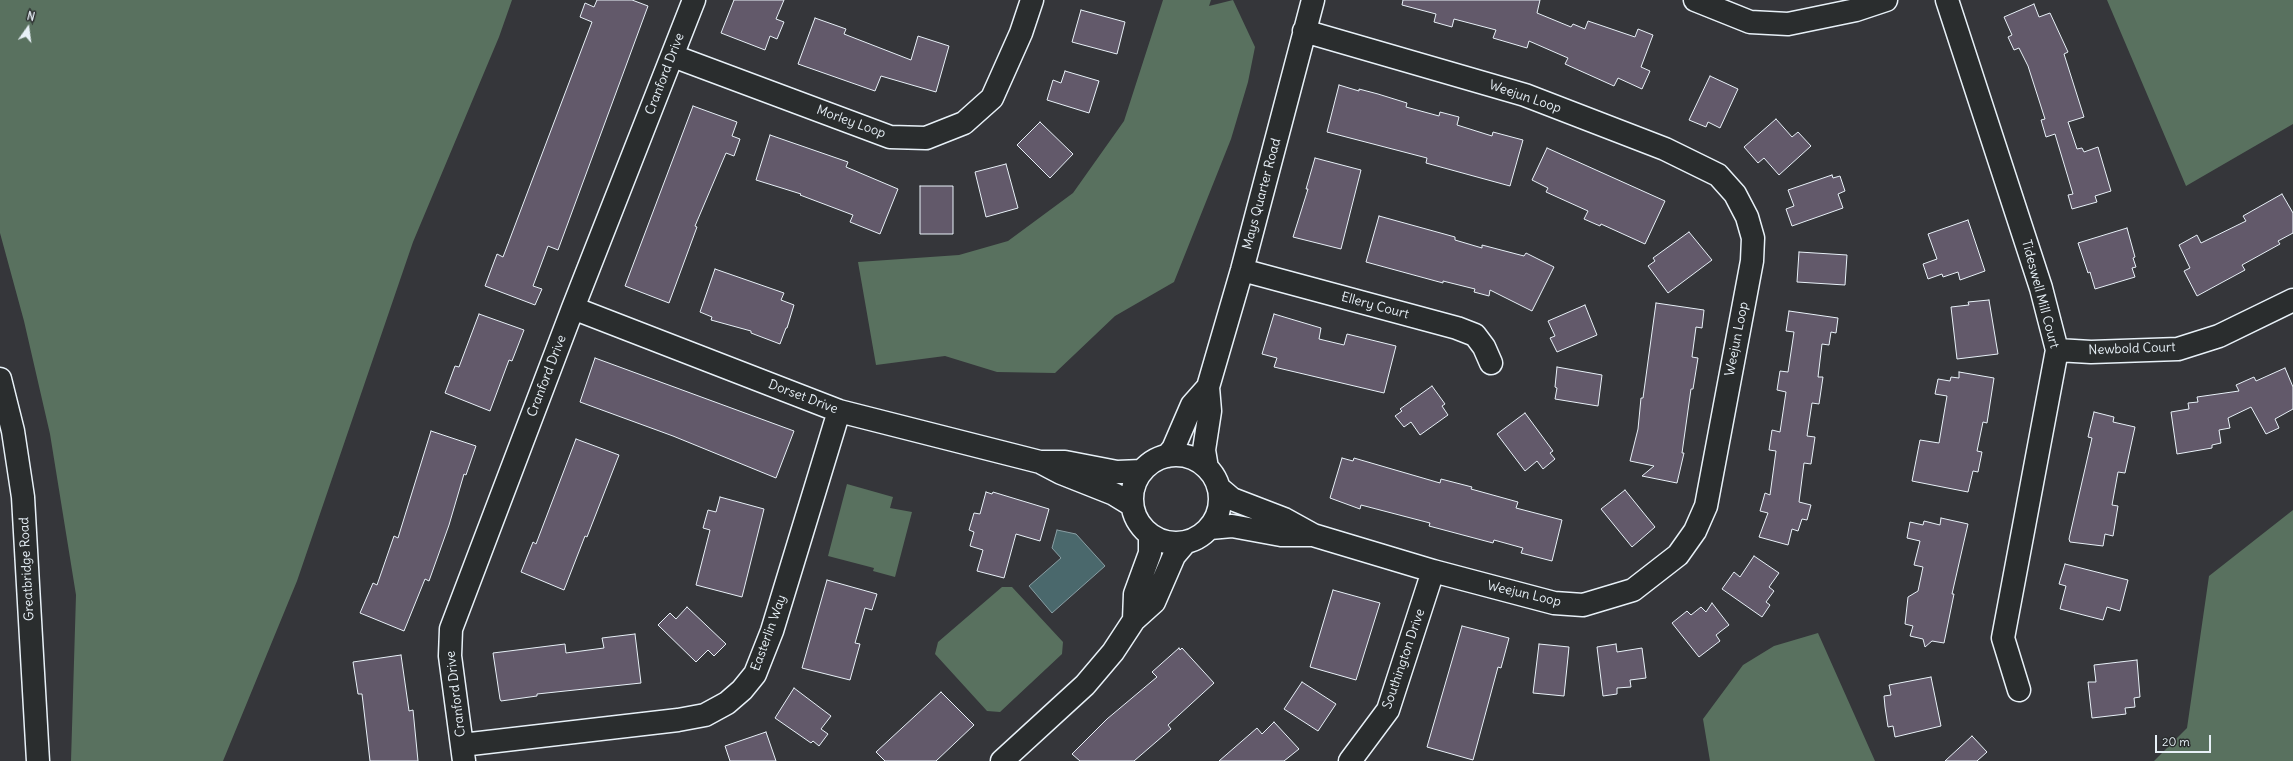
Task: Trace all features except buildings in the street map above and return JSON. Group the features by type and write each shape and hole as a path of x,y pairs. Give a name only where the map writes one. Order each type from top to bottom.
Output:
{"street":[{"name":"Cranford Drive","path":"463,753 450,656 451,629 573,308 694,0"},
{"name":"Morley Loop","path":"673,56 890,137 926,138 964,124 992,98 1020,33 1032,0"},
{"name":"Mays Quarter Road","path":"1207,468 1204,450 1210,411 1208,387 1242,270 1313,0"},
{"path":"1696,0 1750,22 1788,24 1856,10 1886,0"},
{"name":"Tideswell Mill Court","path":"1947,0 2041,288 2057,350 2003,638 2019,690"},
{"name":"Weejun Loop","path":"1219,488 1232,499 1284,519 1313,535 1433,571 1554,603 1584,605 1633,590 1678,555 1696,531 1706,506 1752,261 1753,238 1747,217 1735,194 1718,175 1665,149 1526,95 1304,31"},
{"name":"Ellery Court","path":"1242,270 1457,328 1475,335 1484,347 1490,364"},
{"name":"Newbold Court","path":"2057,350 2091,352 2178,349 2219,336 2293,300"},
{"name":"Dorset Drive","path":"573,308 839,411 1040,462 1061,473 1114,494 1132,505"},
{"name":"Greatbridge Road","path":"0,379 13,431 23,497 38,761"},
{"name":"Mays Quarter Road","path":"1167,456 1173,448 1192,405 1208,387"},
{"name":"Easterlin Way","path":"463,753 704,715 727,703 742,690 755,674 772,630 839,411"},
{"name":"Mays Quarter Road","path":"1002,761 1085,685 1113,652 1134,620 1154,602 1174,556 1185,543 1195,540 1210,528 1219,509 1219,488 1214,477 1207,468 1188,457 1167,456 1153,461 1142,471 1135,481 1132,493 1132,505 1135,517 1150,536"},
{"name":"Dorset Drive","path":"1040,462 1065,462 1117,472 1142,471"},
{"name":"Weejun Loop","path":"1210,528 1232,526 1280,536 1313,535"},
{"path":"1134,620 1135,594 1150,553 1150,536 1161,541 1185,543"},
{"name":"Southington Drive","path":"1350,761 1388,710 1433,571"}],"green space":[{"path":"0,0 512,0 499,37 413,242 297,581 223,761 71,761 76,595 50,434 24,321 0,233"},
{"path":"1163,0 1211,0 1209,6 1233,0 1255,47 1248,82 1231,139 1174,282 1115,316 1055,373 997,372 945,356 876,365 858,262 959,255 1008,241 1073,193 1124,121"},
{"path":"2107,0 2293,0 2293,124 2186,186"},
{"path":"847,484 893,497 890,508 912,512 895,577 873,571 874,568 828,556"},
{"path":"2293,510 2293,761 2154,761 2187,728 2209,576"},
{"path":"1002,587 1012,587 1063,642 1062,654 1000,712 987,711 935,654 938,642"},
{"path":"1818,633 1875,761 1710,761 1703,719 1743,665 1774,646"}],"water":[{"path":"1057,530 1076,534 1105,566 1052,613 1029,586 1061,558 1052,548"}]}
